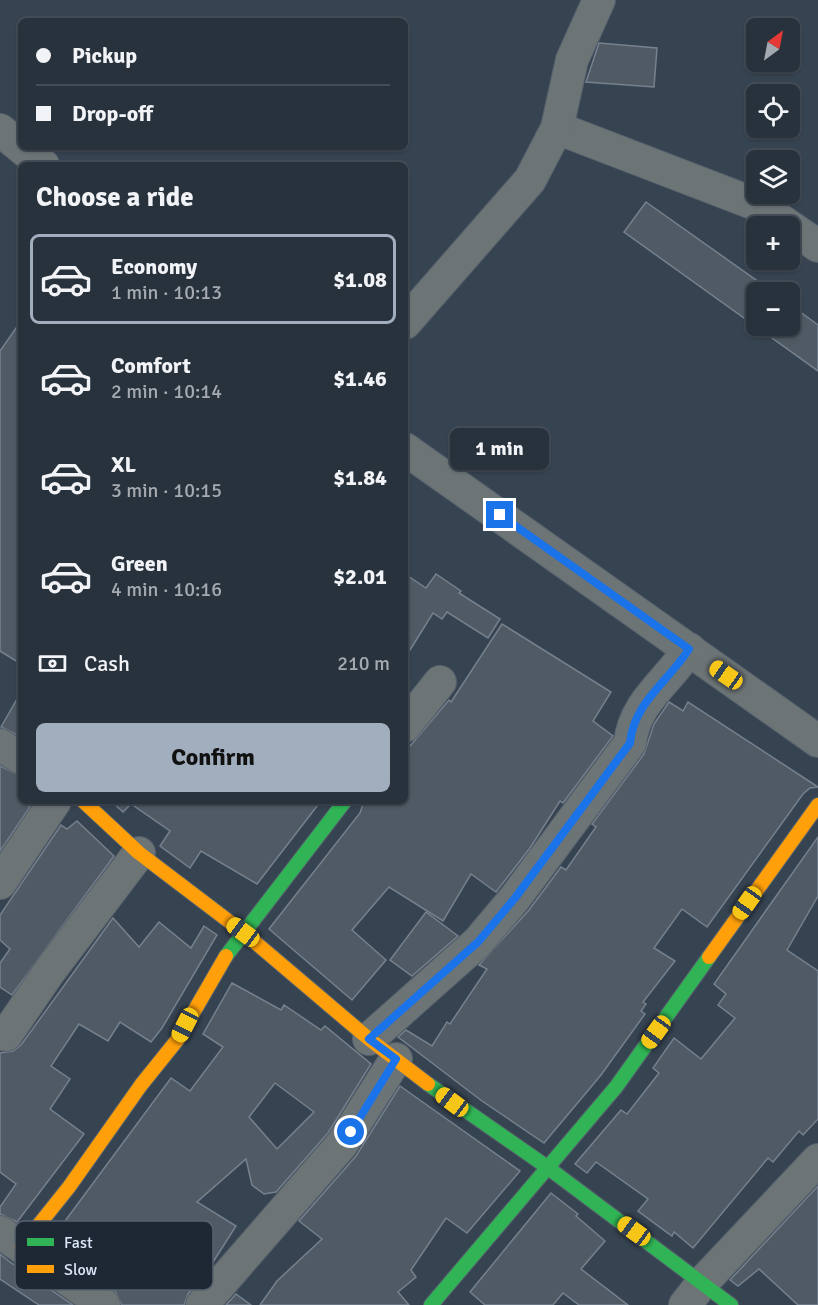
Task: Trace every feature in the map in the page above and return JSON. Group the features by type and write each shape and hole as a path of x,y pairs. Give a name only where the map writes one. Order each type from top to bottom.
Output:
{"street":[{"path":"408,319 530,180 557,128 572,60 598,0"},
{"path":"557,128 760,206 818,246"},
{"path":"0,130 18,145"},
{"path":"25,150 39,162"},
{"path":"408,450 818,741"},
{"path":"369,1039 478,942 515,898 630,743 631,729 650,694 681,662 689,649"},
{"path":"408,722 440,682"},
{"path":"0,745 18,756"},
{"path":"0,882 53,804"},
{"path":"86,804 139,853 243,932 369,1039 471,1116 547,1167 694,1293 731,1305"},
{"path":"32,1221 69,1187 141,1085 178,1039 232,946 295,862 343,804"},
{"path":"431,1305 616,1087 818,805"},
{"path":"6,1035 55,963 139,853"},
{"path":"202,1305 342,1144 396,1059"},
{"path":"694,1293 818,1160"},
{"path":"83,1290 104,1305"}],"building":[{"path":"599,43 657,48 654,87 586,82"},
{"path":"646,202 759,282 746,282 746,319 624,232"},
{"path":"800,312 818,325 818,371 769,336 800,336"},
{"path":"18,325 18,662 0,651 0,351"},
{"path":"436,574 461,591 459,593 500,619 488,638 447,612 442,619 433,613 408,653 408,576 426,588"},
{"path":"502,624 611,692 593,721 613,736 563,803 560,801 530,848 496,892 471,874 443,921 389,887 352,930 386,960 352,1000 269,929 360,813 363,804 408,804 408,748 449,700 451,702"},
{"path":"18,697 18,736 1,727"},
{"path":"669,702 683,711 688,702 818,787 810,788 803,794 707,927 682,909 654,948 675,961 643,1002 646,1004 641,1011 645,1014 601,1075 544,1143 482,1101 398,1037 406,1030 432,1046 447,1022 450,1024 487,969 479,965 529,910 561,867 566,870 596,827 592,824 644,754 654,724"},
{"path":"0,766 18,775 18,804 26,804 30,807 0,851"},
{"path":"114,804 131,804 123,812"},
{"path":"131,804 319,804 257,884 201,851 190,868 160,846 170,831"},
{"path":"77,821 114,856 12,995 0,987 0,963 10,949 0,940 0,915 61,825 67,829"},
{"path":"818,837 818,896 787,950 818,971 818,1119 803,1135 799,1131 773,1162 768,1158 693,1248 674,1232 672,1236 638,1211 648,1199 596,1162 587,1173 575,1164 621,1110 627,1114 659,1073 653,1068 674,1038 701,1059 735,1018 718,1005 726,994 714,984"},
{"path":"426,912 458,936 412,976 390,960"},
{"path":"113,918 139,947 159,922 191,948 204,926 217,935 162,1028 151,1042 120,1022 108,1041 79,1024 51,1066 70,1079 50,1109 84,1134 18,1221 15,1221 0,1214 0,1207 16,1184 0,1172 0,1053 13,1051 21,1045"},
{"path":"232,983 281,1010 284,1005 321,1030 325,1026 371,1064 328,1133 276,1192 264,1194 252,1185 246,1159 197,1202 236,1226 213,1262 213,1221 65,1221 171,1078 190,1091 223,1047 203,1034","holes":["275,1083 314,1112 277,1149 249,1117"]},
{"path":"400,1086 520,1171 467,1233 446,1218 411,1270 416,1277 398,1292 409,1305 260,1305 277,1281 322,1239 299,1221 356,1156"},
{"path":"818,1186 818,1305 798,1305 759,1269 738,1286 730,1280"},
{"path":"551,1193 578,1214 576,1216 605,1241 581,1269 628,1305 579,1305 563,1293 553,1305 485,1305 470,1292"},
{"path":"0,1254 15,1265 15,1289 0,1279"},
{"path":"16,1290 51,1290 73,1305 39,1305"},
{"path":"191,1290 184,1305 122,1305 115,1291"},
{"path":"236,1294 251,1305 226,1305"}],"traffic: fast":[{"path":"226,956 343,804"},
{"path":"431,1305 616,1087 709,957"},
{"path":"428,1084 547,1167 731,1305"}],"traffic: slow":[{"path":"86,804 139,853 243,932 369,1039 428,1084"},
{"path":"709,957 818,805"},
{"path":"42,1221 69,1187 141,1085 178,1039 226,956"}],"route":[{"path":"351,1132 396,1059 369,1039 478,942 515,898 630,743 631,729 650,694 681,662 689,649 500,515"}]}
